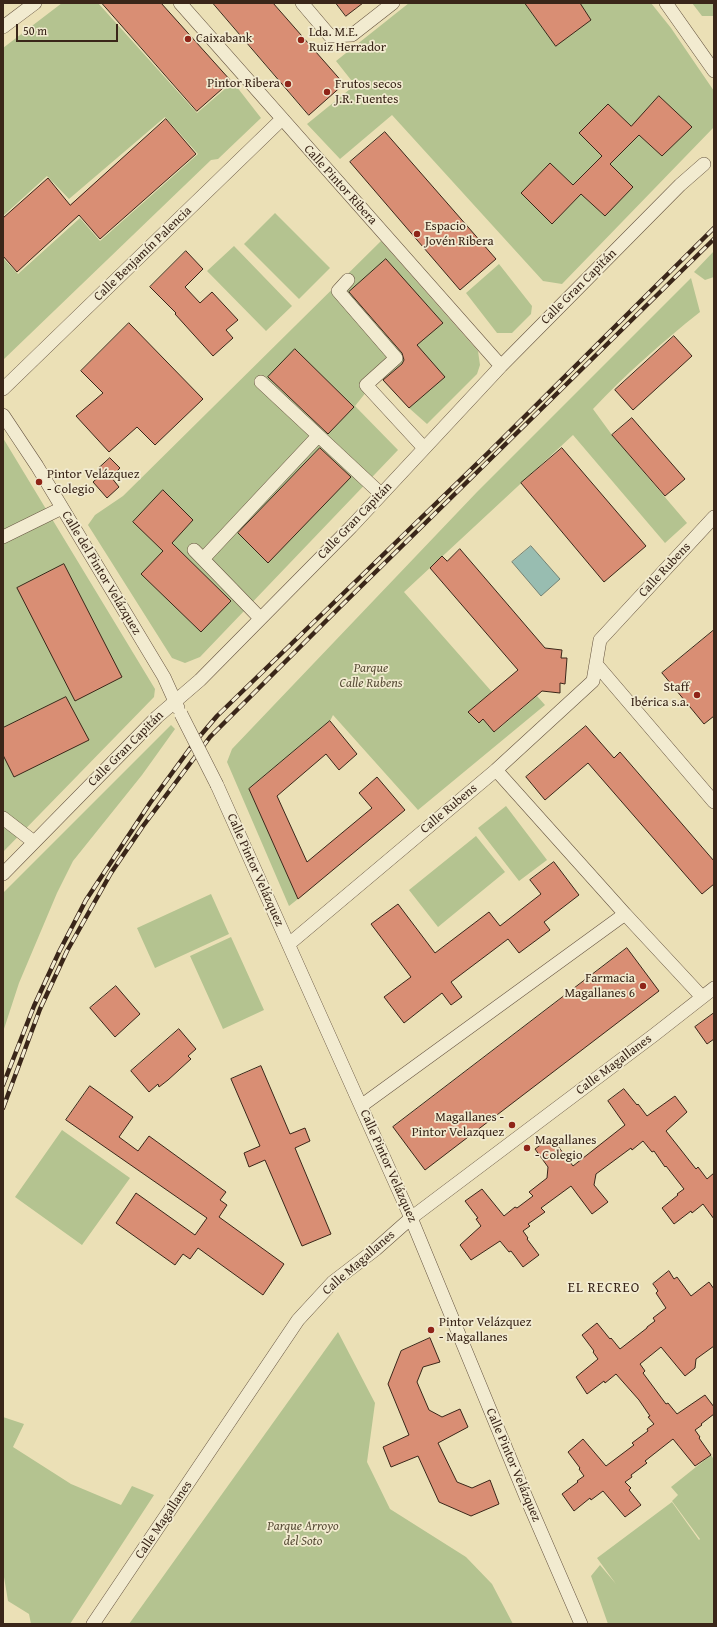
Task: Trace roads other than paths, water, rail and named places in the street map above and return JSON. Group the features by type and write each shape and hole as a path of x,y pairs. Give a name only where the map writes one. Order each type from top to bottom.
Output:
{"street":[{"path":"3,27 35,3"},
{"name":"Calle Pintor Ribera","path":"180,3 501,366"},
{"path":"302,3 330,36 352,35 393,3"},
{"path":"666,3 714,71"},
{"name":"Calle Benjamín Palencia","path":"3,389 282,120"},
{"name":"Calle Gran Capitán","path":"3,874 157,717 200,680 381,494 501,366 680,185 704,164"},
{"path":"348,280 338,290 396,358 366,385 424,448"},
{"path":"261,382 381,494"},
{"name":"Calle del Pintor Velázquez","path":"3,415 37,466 164,677 181,714"},
{"path":"260,618 198,555 318,436"},
{"path":"3,537 62,508"},
{"name":"Calle Rubens","path":"289,944 496,770 593,681 600,640 714,517"},
{"path":"596,664 714,802"},
{"name":"Calle Pintor Velázquez","path":"181,714 217,785 411,1218 526,1497 581,1624"},
{"path":"496,770 625,914 702,997"},
{"path":"3,818 34,842"},
{"path":"361,1106 625,914"},
{"name":"Calle Magallanes","path":"93,1624 298,1320 333,1282 376,1249 411,1218 714,988"}],"water":[{"path":"531,546 560,579 541,596 512,562"}],"railway":[{"path":"3,1085 34,1006 59,952 86,900 150,803 194,743 217,716 490,451 714,228"},
{"path":"3,1108 40,1009 67,951 111,873 143,826 210,737 714,239"}],"place":[{"name":"Caixabank","path":"188,39"},
{"name":"Lda. M.E. Ruiz Herrador","path":"301,40"},
{"name":"Pintor Ribera","path":"288,84"},
{"name":"Frutos secos J.R. Fuentes","path":"327,92"},
{"name":"Espacio Jovén Ribera","path":"417,234"},
{"name":"Pintor Velázquez - Colegio","path":"39,482"},
{"name":"Staff Ibérica s.a.","path":"697,695"},
{"name":"Farmacia Magallanes 6","path":"643,986"},
{"name":"Magallanes - Pintor Velazquez","path":"512,1125"},
{"name":"Magallanes - Colegio","path":"527,1148"},
{"name":"Pintor Velázquez - Magallanes","path":"431,1330"}],"district":[{"name":"EL RECREO","path":"604,1288"}],"park label":[{"name":"Parque Calle Rubens","path":"371,676"},
{"name":"Parque Arroyo del Soto","path":"303,1534"}]}
